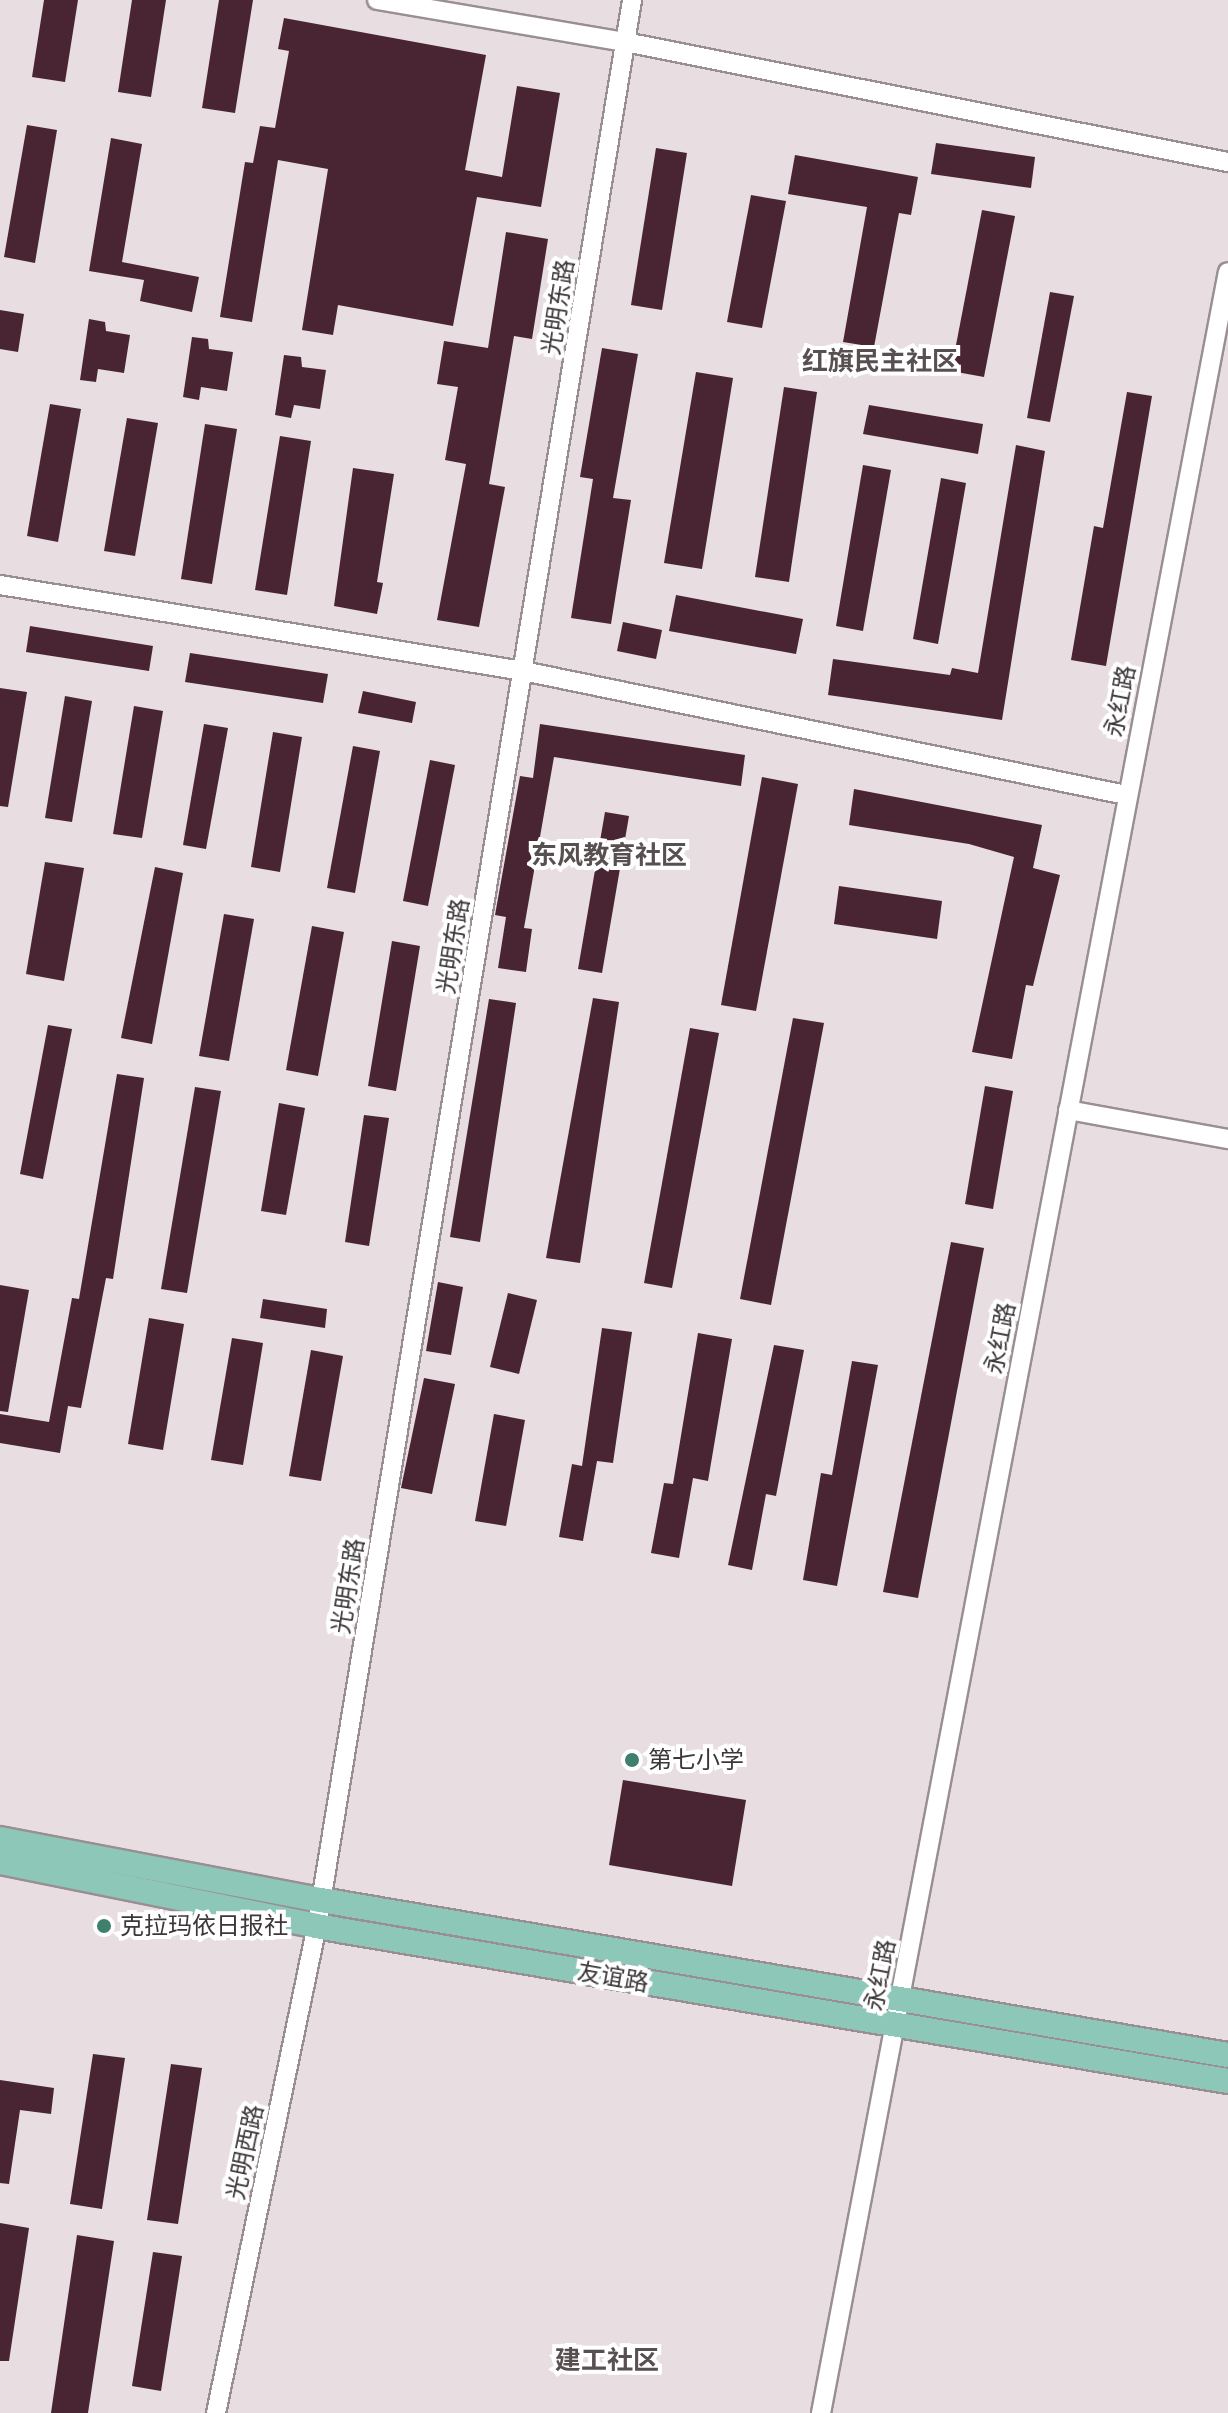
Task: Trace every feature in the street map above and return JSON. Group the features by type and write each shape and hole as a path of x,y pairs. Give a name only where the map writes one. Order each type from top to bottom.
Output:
{"main road":[{"name":"友谊路","path":"0,1839 321,1900 1228,2055"},
{"name":"友谊路","path":"0,1862 317,1926 1228,2081"}],"street":[{"path":"377,0 625,42 1228,162"},
{"name":"光明东路","path":"321,1900 632,0"},
{"name":"永红路","path":"821,2413 1126,795 1228,272"},
{"path":"0,585 523,671 1126,795"},
{"path":"1068,1110 1228,1139"},
{"name":"光明西路","path":"216,2413 321,1900"}],"building":[{"path":"44,0 78,0 65,82 32,77"},
{"path":"132,0 166,0 151,97 118,92"},
{"path":"219,0 253,0 235,113 202,108"},
{"path":"284,18 486,55 465,170 502,177 517,86 560,93 541,207 477,197 453,326 338,305 333,335 302,330 328,169 278,160 252,322 220,317 245,162 253,163 260,126 275,128 289,51 278,49"},
{"path":"27,125 57,130 35,263 4,257"},
{"path":"111,138 142,144 122,262 199,277 192,312 140,301 144,280 89,271"},
{"path":"936,143 1035,157 1031,188 931,174"},
{"path":"656,148 687,153 662,310 631,305"},
{"path":"795,155 918,177 911,215 899,213 874,347 843,342 867,207 788,194"},
{"path":"751,195 786,201 762,328 727,322"},
{"path":"982,210 1015,216 984,377 951,371"},
{"path":"506,232 548,239 532,339 514,336 489,484 505,487 479,627 437,620 466,464 445,460 458,387 437,384 444,341 488,348"},
{"path":"1050,292 1074,296 1050,422 1027,418"},
{"path":"0,310 24,314 18,352 0,349"},
{"path":"89,319 105,322 106,331 130,335 124,373 98,369 96,382 80,380"},
{"path":"192,337 208,339 209,349 233,352 227,391 201,387 199,400 183,397"},
{"path":"602,348 638,354 613,498 631,500 611,624 571,618 593,479 580,477"},
{"path":"284,355 301,357 302,367 326,370 320,409 294,405 291,418 275,415"},
{"path":"696,372 733,378 702,569 664,563"},
{"path":"784,387 817,392 789,582 755,577"},
{"path":"1127,392 1152,396 1106,666 1071,660 1094,526 1103,528"},
{"path":"50,404 81,409 58,542 27,536"},
{"path":"869,405 983,424 978,454 863,434"},
{"path":"127,418 158,423 135,556 104,551"},
{"path":"205,424 237,429 212,584 181,579"},
{"path":"280,436 311,441 287,595 255,590"},
{"path":"1016,445 1045,451 1002,720 828,695 833,659 950,675 952,668 978,673"},
{"path":"863,465 891,470 863,631 836,626"},
{"path":"353,468 394,474 377,582 383,583 377,614 334,606"},
{"path":"941,478 966,483 938,644 913,639"},
{"path":"676,595 803,619 796,654 669,631"},
{"path":"623,622 662,630 656,659 617,651"},
{"path":"30,626 153,646 149,671 26,652"},
{"path":"190,653 328,674 323,703 185,682"},
{"path":"0,688 27,692 8,807 0,806"},
{"path":"363,691 416,702 412,723 358,713"},
{"path":"65,696 92,701 72,822 45,818"},
{"path":"134,706 163,711 142,838 113,834"},
{"path":"204,724 228,728 206,849 183,845"},
{"path":"540,724 745,755 741,786 554,757 524,928 532,929 526,972 498,968 506,917 495,915 520,776 533,778"},
{"path":"273,732 302,737 280,872 251,867"},
{"path":"353,746 380,751 355,893 327,888"},
{"path":"430,760 455,765 428,906 403,901"},
{"path":"762,777 798,784 756,1011 721,1005"},
{"path":"854,789 1042,825 1033,868 1060,875 1033,986 1026,985 1012,1059 972,1052 1014,857 969,844 849,825"},
{"path":"605,812 629,816 602,973 578,969"},
{"path":"45,862 84,868 64,981 26,974"},
{"path":"155,867 183,873 152,1044 121,1038"},
{"path":"839,886 942,901 937,939 834,924"},
{"path":"224,914 254,919 229,1061 199,1056"},
{"path":"312,926 344,932 318,1076 286,1070"},
{"path":"392,941 420,946 396,1091 368,1086"},
{"path":"593,998 619,1002 580,1263 546,1258"},
{"path":"489,999 516,1003 480,1242 450,1237"},
{"path":"793,1018 824,1023 771,1305 740,1299"},
{"path":"48,1025 72,1029 43,1179 20,1174"},
{"path":"690,1028 719,1033 672,1288 644,1283"},
{"path":"117,1074 144,1078 113,1279 106,1278 81,1408 68,1406 60,1453 0,1443 0,1414 49,1422 72,1298 79,1299"},
{"path":"985,1086 1013,1091 993,1209 965,1204"},
{"path":"195,1087 221,1091 187,1293 161,1289"},
{"path":"279,1103 305,1108 286,1215 261,1211"},
{"path":"364,1115 389,1118 369,1246 345,1242"},
{"path":"951,1242 984,1248 918,1598 883,1592"},
{"path":"438,1282 463,1287 451,1355 426,1351"},
{"path":"0,1285 29,1290 8,1412 0,1411"},
{"path":"508,1293 537,1300 519,1374 490,1367"},
{"path":"263,1299 327,1309 325,1328 260,1318"},
{"path":"149,1318 184,1324 163,1450 128,1444"},
{"path":"602,1328 632,1332 613,1463 597,1461 583,1541 559,1537 572,1464 582,1466"},
{"path":"698,1333 732,1339 708,1481 693,1478 679,1558 651,1553 664,1483 673,1484"},
{"path":"232,1338 263,1343 243,1465 211,1460"},
{"path":"774,1345 804,1350 776,1496 766,1494 752,1570 728,1565"},
{"path":"311,1350 343,1356 321,1481 289,1476"},
{"path":"852,1361 878,1365 837,1586 803,1580 821,1473 832,1475"},
{"path":"424,1378 455,1384 432,1494 401,1488"},
{"path":"494,1414 525,1420 506,1526 475,1521"},
{"path":"623,1780 746,1800 732,1886 609,1865"},
{"path":"93,2054 125,2058 102,2209 70,2204"},
{"path":"171,2064 202,2068 178,2224 147,2220"},
{"path":"0,2080 54,2088 51,2114 20,2110 9,2184 0,2183"},
{"path":"0,2223 29,2228 9,2361 0,2361"},
{"path":"77,2235 114,2241 88,2413 51,2413"},
{"path":"153,2252 182,2256 161,2391 132,2386"}],"place":[{"name":"第七小学","path":"632,1760"},
{"name":"克拉玛依日报社","path":"104,1926"}],"district":[{"name":"红旗民主社区","path":"880,361"},
{"name":"东风教育社区","path":"609,855"},
{"name":"建工社区","path":"607,2360"}]}
